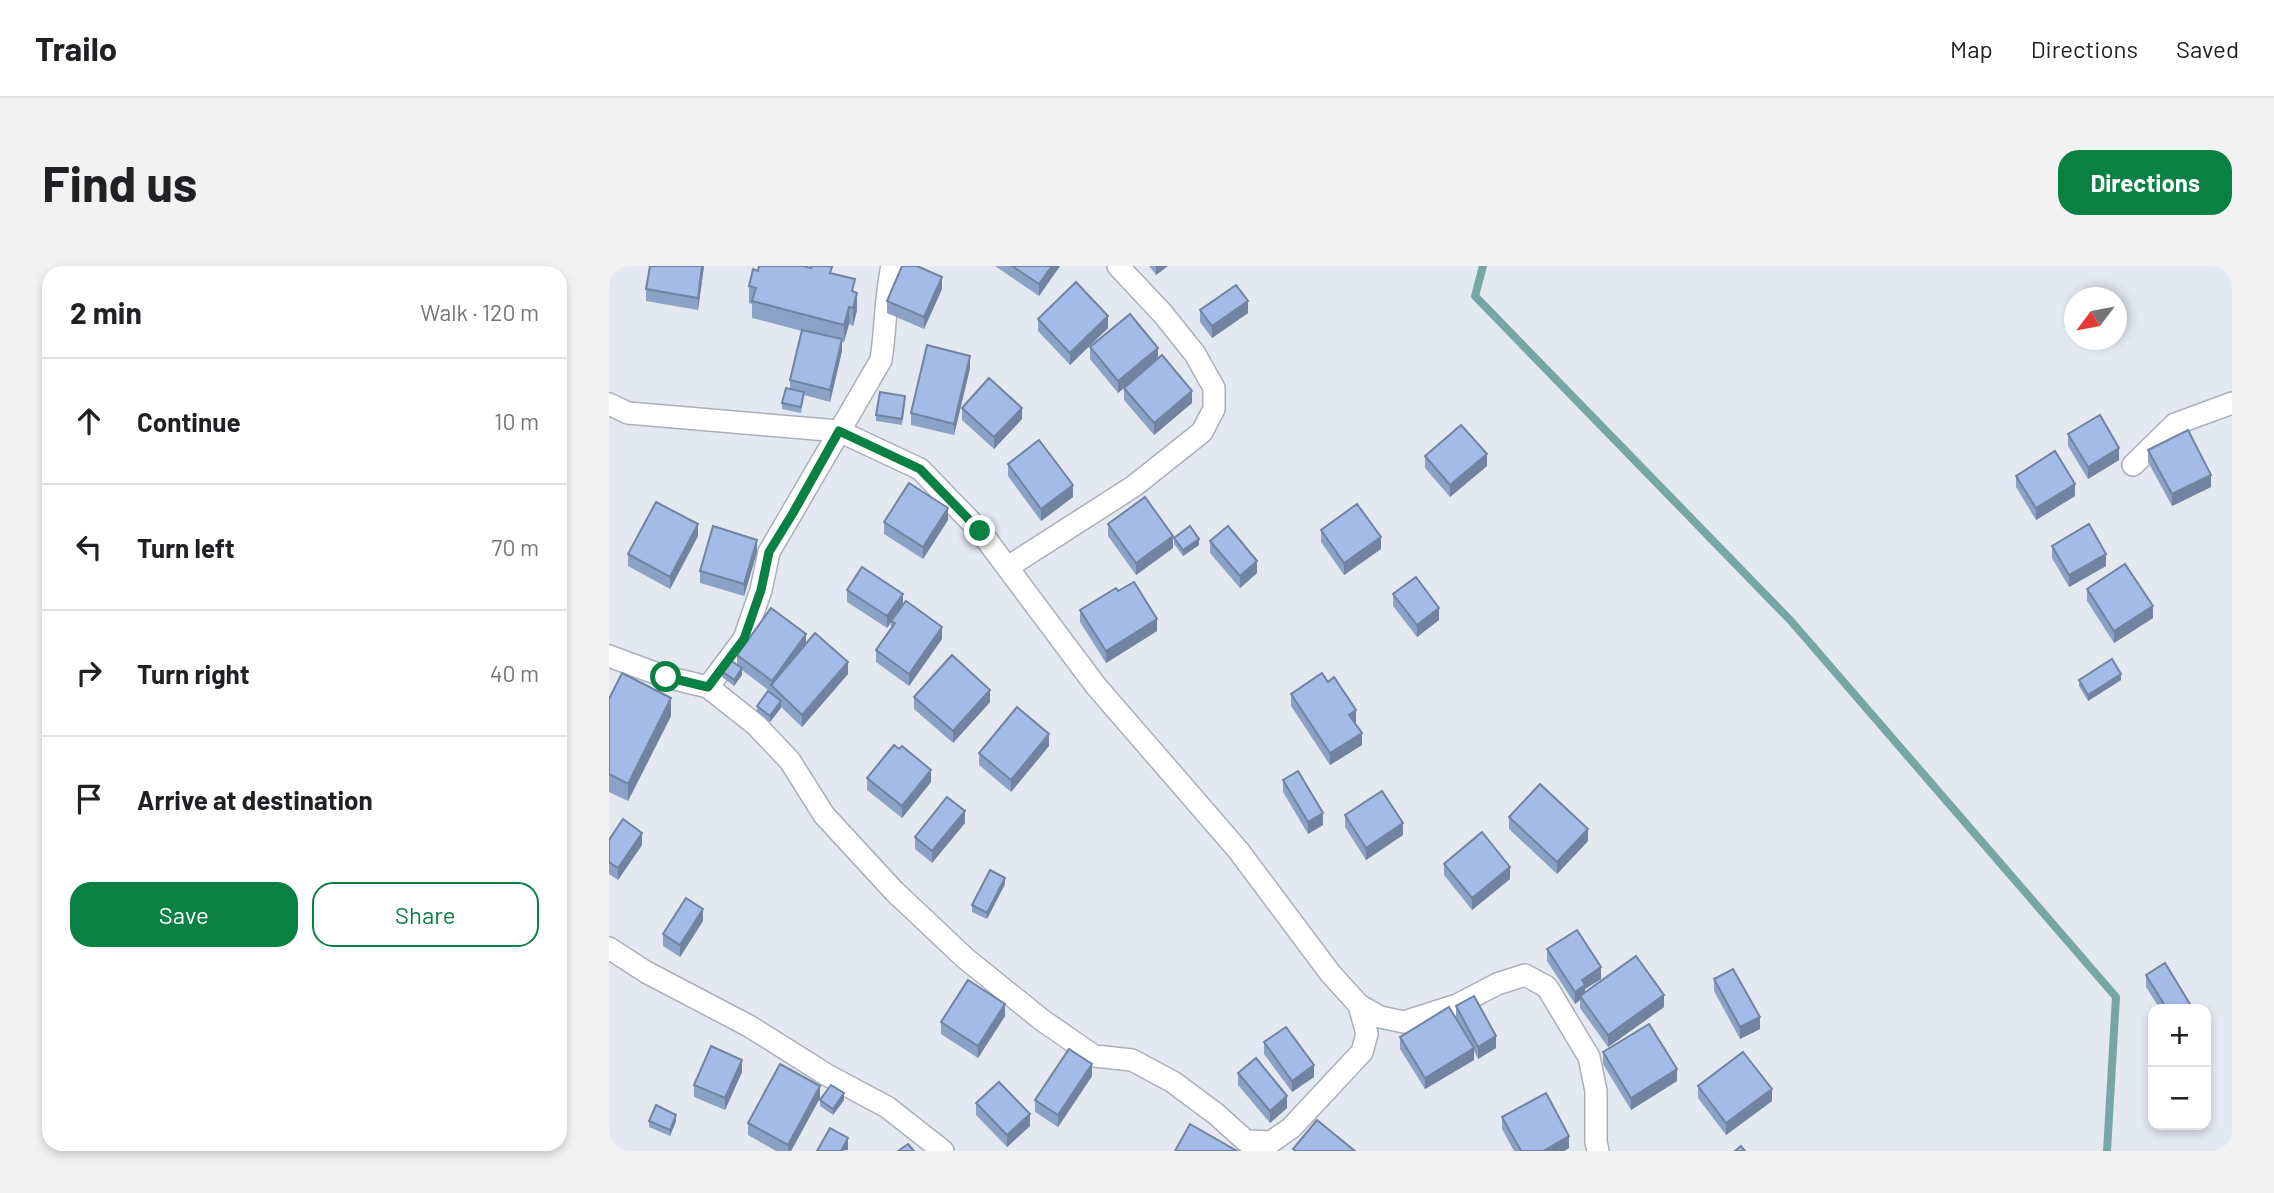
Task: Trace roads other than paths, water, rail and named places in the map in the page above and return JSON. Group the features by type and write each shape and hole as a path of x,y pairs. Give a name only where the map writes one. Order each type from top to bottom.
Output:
{"street":[{"path":"708,687 744,639 761,590 769,552 881,360 885,331 884,309 892,266"},
{"path":"1008,567 1134,486 1202,432 1214,409 1214,388 1195,354 1163,314 1118,266"},
{"path":"2133,465 2175,424 2232,403"},
{"path":"609,404 628,413 839,431 920,469 980,531 1096,685 1238,850 1330,974 1359,1005 1380,1017 1404,1023 1457,1005 1497,984 1525,975 1548,987 1589,1057 1597,1091 1598,1151"},
{"path":"609,656 666,677 708,687 756,725 790,761 824,815 894,891 965,958 1042,1020 1094,1056 1132,1060 1173,1082 1216,1114 1246,1141 1271,1142 1291,1128 1362,1052 1367,1034 1359,1005"},
{"path":"609,948 646,972 749,1026 827,1076 887,1107 943,1151"}],"waterway":[{"path":"1483,266 1475,296 1791,621 2116,997 2107,1151"}]}
